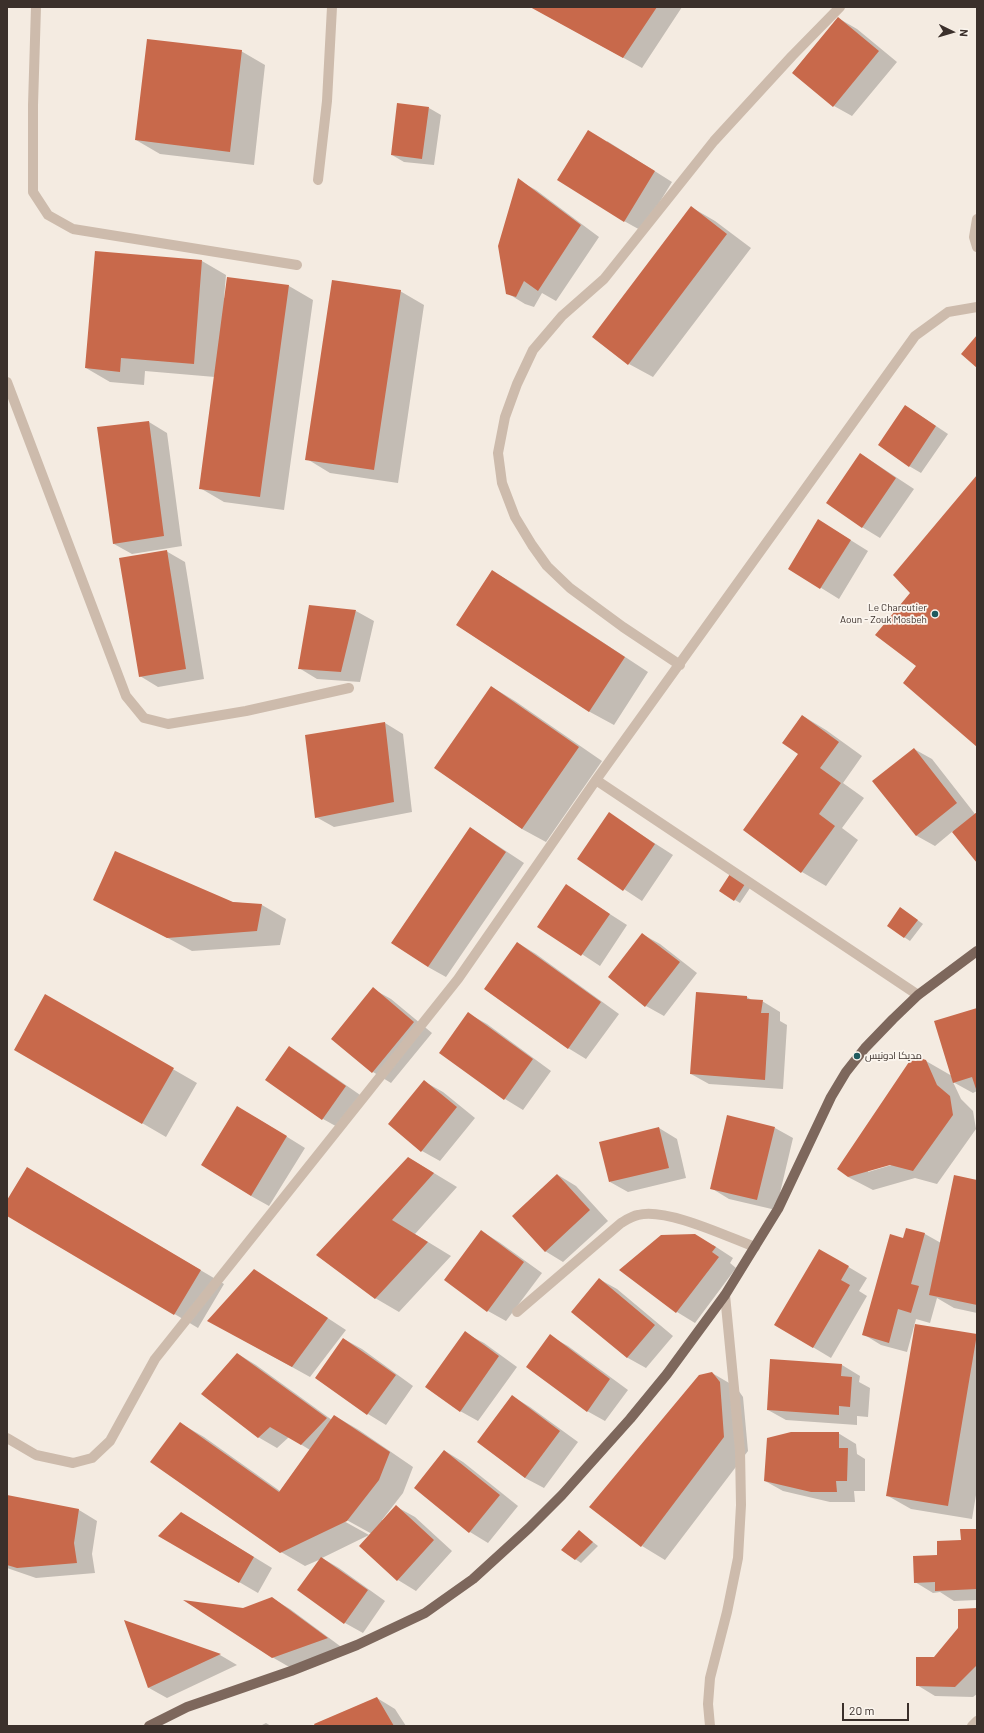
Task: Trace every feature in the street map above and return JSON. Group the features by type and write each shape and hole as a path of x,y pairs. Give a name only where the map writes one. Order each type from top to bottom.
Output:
{"main road":[{"path":"149,1726 187,1707 291,1671 357,1645 425,1613 473,1579 529,1528 594,1460 667,1374 725,1295 756,1247 778,1209 831,1097 846,1072 865,1048 892,1019 918,995 977,951"}],"street":[{"path":"36,7 33,105 33,192 48,215 73,229 297,265"},
{"path":"318,180 327,101 332,7"},
{"path":"680,665 623,627 570,588 547,566 532,545 515,517 502,483 498,453 505,417 517,384 533,350 562,316 604,279 714,141 792,56 840,7"},
{"path":"977,219 974,237 977,247"},
{"path":"7,1438 36,1455 73,1463 92,1458 110,1441 155,1359 458,979 596,780 915,336 948,312 977,307"},
{"path":"7,382 126,696 144,718 168,724 246,711 349,688"},
{"path":"596,780 918,995"},
{"path":"517,1312 621,1223 638,1215 652,1213 670,1216 756,1247"},
{"path":"710,1726 708,1704 710,1678 727,1612 738,1558 741,1505 740,1450 725,1295"},
{"path":"972,1726 977,1721"}],"building":[{"path":"530,7 657,7 623,58"},
{"path":"838,17 879,51 833,107 792,73"},
{"path":"147,39 242,50 230,152 135,140"},
{"path":"397,103 429,107 422,159 391,155"},
{"path":"588,130 655,171 624,222 557,180"},
{"path":"518,178 581,225 538,291 524,281 516,297 506,294 498,246"},
{"path":"691,206 727,234 628,365 592,337"},
{"path":"95,251 202,260 194,364 121,358 120,372 85,368"},
{"path":"227,277 289,285 260,497 199,489"},
{"path":"332,280 401,290 374,470 305,460"},
{"path":"977,335 977,368 961,354"},
{"path":"905,405 936,426 909,467 878,445"},
{"path":"149,421 164,536 113,544 97,427"},
{"path":"860,453 896,478 862,528 826,503"},
{"name":"Le Charcutier Aoun - Zouk Mosbeh","path":"977,475 977,747 903,683 916,666 875,635 910,593 893,575"},
{"path":"818,519 851,540 820,589 788,569"},
{"path":"167,550 186,669 139,677 119,558"},
{"path":"492,570 625,657 589,712 456,625"},
{"path":"309,605 356,610 341,672 298,669"},
{"path":"491,686 579,747 522,829 434,768"},
{"path":"802,715 839,742 820,768 841,783 819,814 835,826 801,873 743,830 798,754 782,743"},
{"path":"385,722 394,802 315,818 305,735"},
{"path":"914,748 957,803 916,836 872,781"},
{"path":"609,812 655,844 623,891 577,859"},
{"path":"977,812 977,863 952,832"},
{"path":"470,827 506,852 428,967 391,943"},
{"path":"115,851 233,902 262,904 257,931 167,938 93,900"},
{"path":"730,874 745,884 734,901 719,891"},
{"path":"566,884 610,914 581,956 537,927"},
{"path":"900,907 918,920 904,938 887,926"},
{"path":"642,933 680,962 645,1007 608,977"},
{"path":"517,942 601,1002 568,1049 484,989"},
{"path":"373,987 414,1022 372,1073 331,1039"},
{"path":"696,992 747,996 747,999 763,1000 761,1013 769,1013 765,1080 690,1074"},
{"path":"45,994 174,1068 142,1124 14,1050"},
{"path":"977,1008 977,1092 972,1077 953,1083 934,1021"},
{"path":"468,1012 533,1059 504,1100 439,1053"},
{"path":"289,1046 346,1086 322,1120 265,1080"},
{"path":"913,1056 926,1060 937,1085 950,1096 953,1115 913,1171 890,1165 848,1177 837,1169"},
{"path":"424,1080 457,1107 421,1152 388,1124"},
{"path":"237,1106 287,1136 251,1196 201,1165"},
{"path":"727,1115 775,1127 757,1200 710,1189"},
{"path":"659,1127 669,1168 609,1182 599,1142"},
{"path":"408,1157 434,1173 392,1220 428,1242 375,1299 316,1255"},
{"path":"27,1167 201,1270 174,1315 7,1216 7,1200"},
{"path":"557,1174 590,1210 545,1252 512,1216"},
{"path":"954,1175 977,1180 977,1305 929,1295"},
{"path":"906,1228 925,1233 911,1284 919,1286 911,1313 898,1309 889,1343 862,1335 890,1234 903,1238"},
{"path":"481,1230 524,1262 487,1312 444,1280"},
{"path":"695,1234 716,1247 712,1252 719,1257 676,1313 619,1270 661,1235"},
{"path":"819,1249 849,1266 841,1280 850,1285 813,1348 774,1325"},
{"path":"254,1269 328,1318 292,1367 207,1321"},
{"path":"599,1278 655,1325 627,1358 571,1312"},
{"path":"915,1324 977,1334 948,1506 886,1496"},
{"path":"465,1331 499,1356 460,1412 425,1387"},
{"path":"550,1334 610,1379 587,1412 526,1367"},
{"path":"343,1338 396,1375 367,1415 315,1378"},
{"path":"237,1353 327,1418 301,1445 270,1427 258,1438 201,1394"},
{"path":"770,1359 842,1364 841,1376 852,1377 850,1407 839,1406 839,1415 767,1410"},
{"path":"712,1372 720,1382 724,1437 641,1547 589,1507 699,1375"},
{"path":"512,1395 560,1431 525,1478 477,1442"},
{"path":"334,1415 390,1452 379,1480 347,1521 280,1553 150,1462 180,1422 279,1492"},
{"path":"791,1432 839,1432 839,1448 848,1448 847,1481 836,1481 837,1492 811,1492 764,1481 767,1438"},
{"path":"444,1450 500,1495 469,1533 414,1488"},
{"path":"7,1495 79,1509 74,1543 77,1563 17,1568 7,1565"},
{"path":"396,1505 434,1540 397,1581 359,1546"},
{"path":"181,1512 254,1557 239,1583 158,1536"},
{"path":"960,1529 977,1529 977,1589 935,1591 935,1582 914,1583 913,1556 937,1555 937,1541 961,1540"},
{"path":"579,1530 593,1542 575,1560 561,1550"},
{"path":"321,1557 368,1590 344,1624 297,1590"},
{"path":"272,1597 328,1638 272,1658 183,1600 243,1608"},
{"path":"977,1608 977,1665 955,1687 916,1686 916,1657 934,1657 958,1628 958,1609"},
{"path":"124,1620 221,1654 148,1688"},
{"path":"377,1697 394,1726 315,1726 314,1724"}],"place":[{"name":"Le Charcutier Aoun - Zouk Mosbeh","path":"935,614"},
{"name":"مديكا ادونيس","path":"857,1056"}]}
